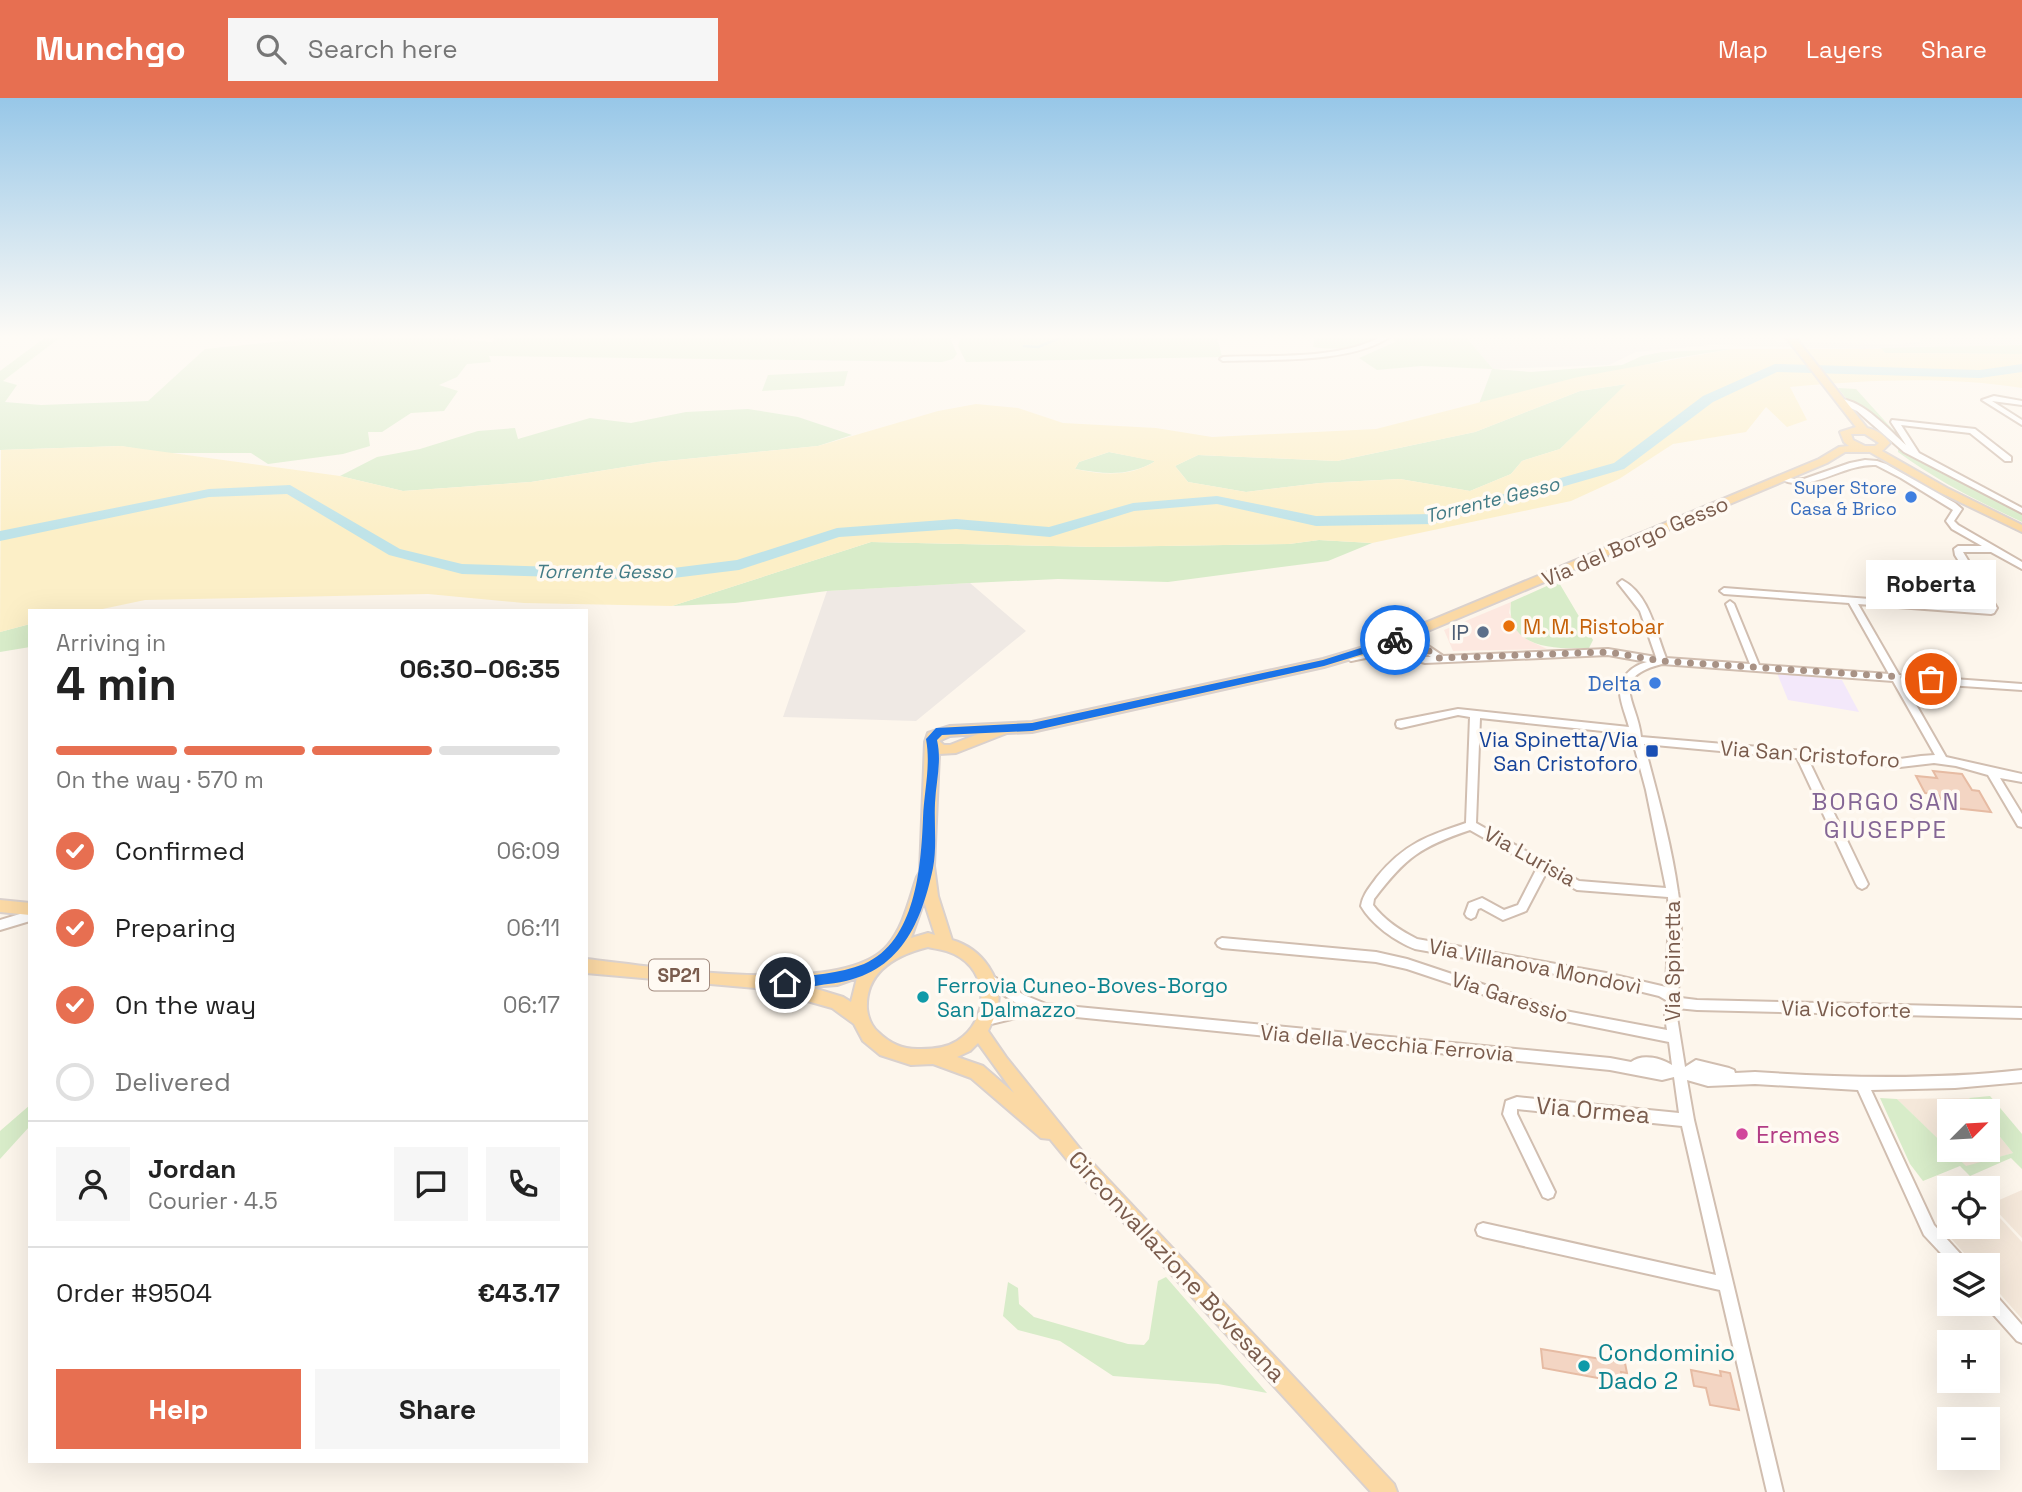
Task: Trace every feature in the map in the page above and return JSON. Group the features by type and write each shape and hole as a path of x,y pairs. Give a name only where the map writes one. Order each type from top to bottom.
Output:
{"main road":[{"path":"1830,401 1846,421 1846,439 1864,431"},
{"path":"1843,401 1864,431 1878,436 1879,448 1970,503 2022,529"},
{"name":"Via del Borgo Gesso","path":"1002,730 1032,727 1400,645 1425,628 1783,478 1846,439 1861,448 1879,448"},
{"path":"945,942 930,896 927,866 933,775 932,739 936,733 953,730 1002,730"},
{"path":"933,775 942,761 957,747 961,738 953,730"},
{"path":"933,746 946,751 1002,730"},
{"path":"927,866 918,904 906,933 895,947 870,967 861,983 858,1001 861,1019 872,1037 889,1050 911,1057 935,1057 977,1072 1079,1161"},
{"path":"0,906 28,909"},
{"path":"895,947 920,941 945,942 972,955 989,978 992,999 983,1026 960,1047 935,1057"},
{"name":"SP21","path":"588,966 771,984 836,1002 861,1019"},
{"name":"SP21","path":"771,984 837,978 870,967"},
{"name":"Circonvallazione Bovesana","path":"983,1026 1000,1062 1079,1161 1386,1492"}],"street":[{"path":"1843,401 1860,409 1907,450 1941,471 2022,511"},
{"path":"1988,401 1986,402 2022,423"},
{"path":"1914,453 1895,422 1972,431 2008,459"},
{"path":"1783,478 1801,484 1841,468 1867,462 1886,466 1958,509 1950,521 2022,566"},
{"path":"1724,591 1991,611 1993,608 1959,555 1958,549 1991,549"},
{"path":"1622,583 1642,601 1649,615 1662,661"},
{"path":"1852,601 1943,760"},
{"path":"1730,604 1755,666"},
{"path":"1417,642 1417,637 1425,628"},
{"path":"1400,645 1417,642 1439,658"},
{"path":"1400,645 1418,659 1608,652 1662,661 2022,687"},
{"name":"Via Spinetta","path":"1662,661 1642,666 1631,674 1623,691 1637,735 1673,892 1673,1037 1687,1120 1774,1492"},
{"path":"1471,825 1475,712"},
{"name":"Via San Cristoforo","path":"1401,724 1443,713 1475,712 1801,755 1900,763 1930,758 1993,775 2022,778"},
{"path":"1801,755 1862,884"},
{"path":"1993,775 2022,823"},
{"name":"Via Lurisia","path":"1471,825 1577,886 1673,892"},
{"name":"Via Villanova Mondovì","path":"1471,825 1412,848 1396,859 1368,898 1367,906 1372,913 1397,934 1415,944 1606,978 1661,991 1671,998"},
{"path":"1471,914 1473,906 1482,903 1503,915 1522,908 1544,866"},
{"path":"0,925 28,917"},
{"name":"Via Garessio","path":"1222,943 1396,961 1560,1015 1673,1037"},
{"name":"Via della Vecchia Ferrovia","path":"989,978 1040,1007 1610,1064 1662,1074 1680,1071 1700,1079 1739,1077 1863,1086 1951,1084 2022,1076"},
{"name":"Via Vicoforte","path":"1671,998 1679,1003 1698,1005 2022,1013"},
{"name":"Via della Vecchia Ferrovia","path":"983,1026 1040,1007"},
{"path":"1863,1086 1929,1230 1950,1253"},
{"name":"Via Ormea","path":"1548,1192 1510,1114 1511,1105 1517,1103 1687,1120"},
{"path":"1483,1230 1724,1284"},
{"path":"2000,1311 2022,1336"}],"shaded area":[{"path":"970,583 1026,631 916,721 783,717 827,591"},
{"path":"1511,602 1509,613 1528,640 1547,649 1453,651 1444,630"},
{"path":"1777,673 1842,680 1859,712 1788,700"},
{"path":"1969,1098 1970,1099 1937,1099 1937,1138 1897,1099"},
{"path":"2000,1137 2013,1153 2000,1157"},
{"path":"1961,1162 1983,1162 1966,1167"},
{"path":"2022,1190 2022,1238 2000,1215 2000,1200"},
{"path":"2000,1218 2022,1242 2022,1319 2000,1294 2000,1253 1964,1253 1952,1239 2000,1239"}],"green space":[{"path":"0,401 41,405 147,401 451,401 444,411 411,413 382,432 368,432 370,446 343,454 268,464 251,453 160,453 121,446 0,450"},
{"path":"1554,401 1609,401 1560,449 1522,461 1511,474 1470,491 1400,479 1320,483 1246,492 1188,482 1175,466 1198,455 1337,461 1475,432"},
{"path":"1867,401 1912,451 1849,402"},
{"path":"748,409 798,417 852,435 818,446 656,462 531,482 403,491 340,476 377,457 420,449 478,431 515,428 518,439 590,418 631,423 686,412"},
{"path":"1898,447 2022,514 2022,522 1943,481 1898,452"},
{"path":"1109,452 1156,461 1136,470 1116,473 1075,469 1079,462"},
{"path":"1319,540 1372,543 1328,561 1168,582 1058,579 970,583 827,591 735,603 672,606 871,542 1098,547 1289,544"},
{"path":"1558,581 1593,640 1589,648 1549,647 1525,638 1516,630 1511,618 1511,602"},
{"path":"28,625 28,647 0,652 0,632"},
{"path":"1990,1096 1993,1099 1970,1099"},
{"path":"1880,1098 1897,1099 1937,1138 1937,1162 1962,1162 1966,1166 1980,1162 2000,1162 2000,1157 2013,1153 2000,1137 2000,1108 2022,1134 2022,1169 2011,1158 1970,1176 1960,1166 1923,1181 1910,1164"},
{"path":"28,1107 28,1128 0,1159 0,1131"},
{"path":"1166,1277 1267,1393 1218,1384 1113,1376 1060,1341 1018,1330 1003,1316 1008,1282 1018,1288 1019,1304 1034,1317 1128,1344 1144,1345 1149,1339 1158,1281"}],"sand":[{"path":"1485,401 1554,401 1475,432 1337,461 1198,455 1175,466 1188,482 1246,492 1320,483 1400,479 1470,491 1511,474 1522,461 1560,449 1609,401 1797,401 1807,420 1787,427 1766,407 1746,432 1673,444 1619,479 1571,501 1372,543 1319,540 1289,544 1098,547 871,542 672,606 524,603 428,594 145,600 102,609 28,609 28,625 0,632 1,450 121,446 340,476 403,491 531,482 656,462 818,446 938,411 976,404 1018,408 1063,423 1156,428 1212,437 1376,429","holes":["1109,452 1154,461 1145,467 1116,473 1075,469 1079,462"]}],"building":[{"path":"1933,771 1962,774 1972,790 1979,791 1991,812 1945,807 1938,794 1925,793 1916,776 1937,778"},
{"name":"Condominio Dado 2","path":"1541,1349 1625,1363 1627,1373 1621,1372 1622,1381 1614,1381 1543,1368"},
{"path":"1691,1370 1721,1376 1720,1371 1730,1373 1739,1410 1710,1405 1706,1388 1694,1386"}],"waterway":[{"name":"Torrente Gesso","path":"0,536 209,493 290,489 395,552 462,569 657,575 739,565 837,533 956,524 1050,532 1133,507 1217,500 1316,521 1433,519 1619,466 1705,401"}],"way so far":[{"path":"1395,640 1412,639 1439,658 1541,653 1632,653 1662,661 1931,679"}],"place":[{"name":"Super Store Casa & Brico","path":"1911,497"},
{"name":"M. M. Ristobar","path":"1509,626"},
{"name":"IP","path":"1483,632"},
{"name":"Roberta","path":"1931,679"},
{"name":"Delta","path":"1655,683"},
{"name":"Via Spinetta/Via San Cristoforo","path":"1652,751"},
{"name":"Ferrovia Cuneo-Boves-Borgo San Dalmazzo","path":"923,997"},
{"name":"Eremes","path":"1742,1134"},
{"name":"Condominio Dado 2","path":"1584,1366"}],"district":[{"name":"BORGO SAN GIUSEPPE","path":"1886,815"}],"route":[{"path":"785,983 837,978 870,967 895,947 906,933 918,904 927,866 929,802 935,757 932,739 939,731 1032,727 1324,663 1395,640"}]}
